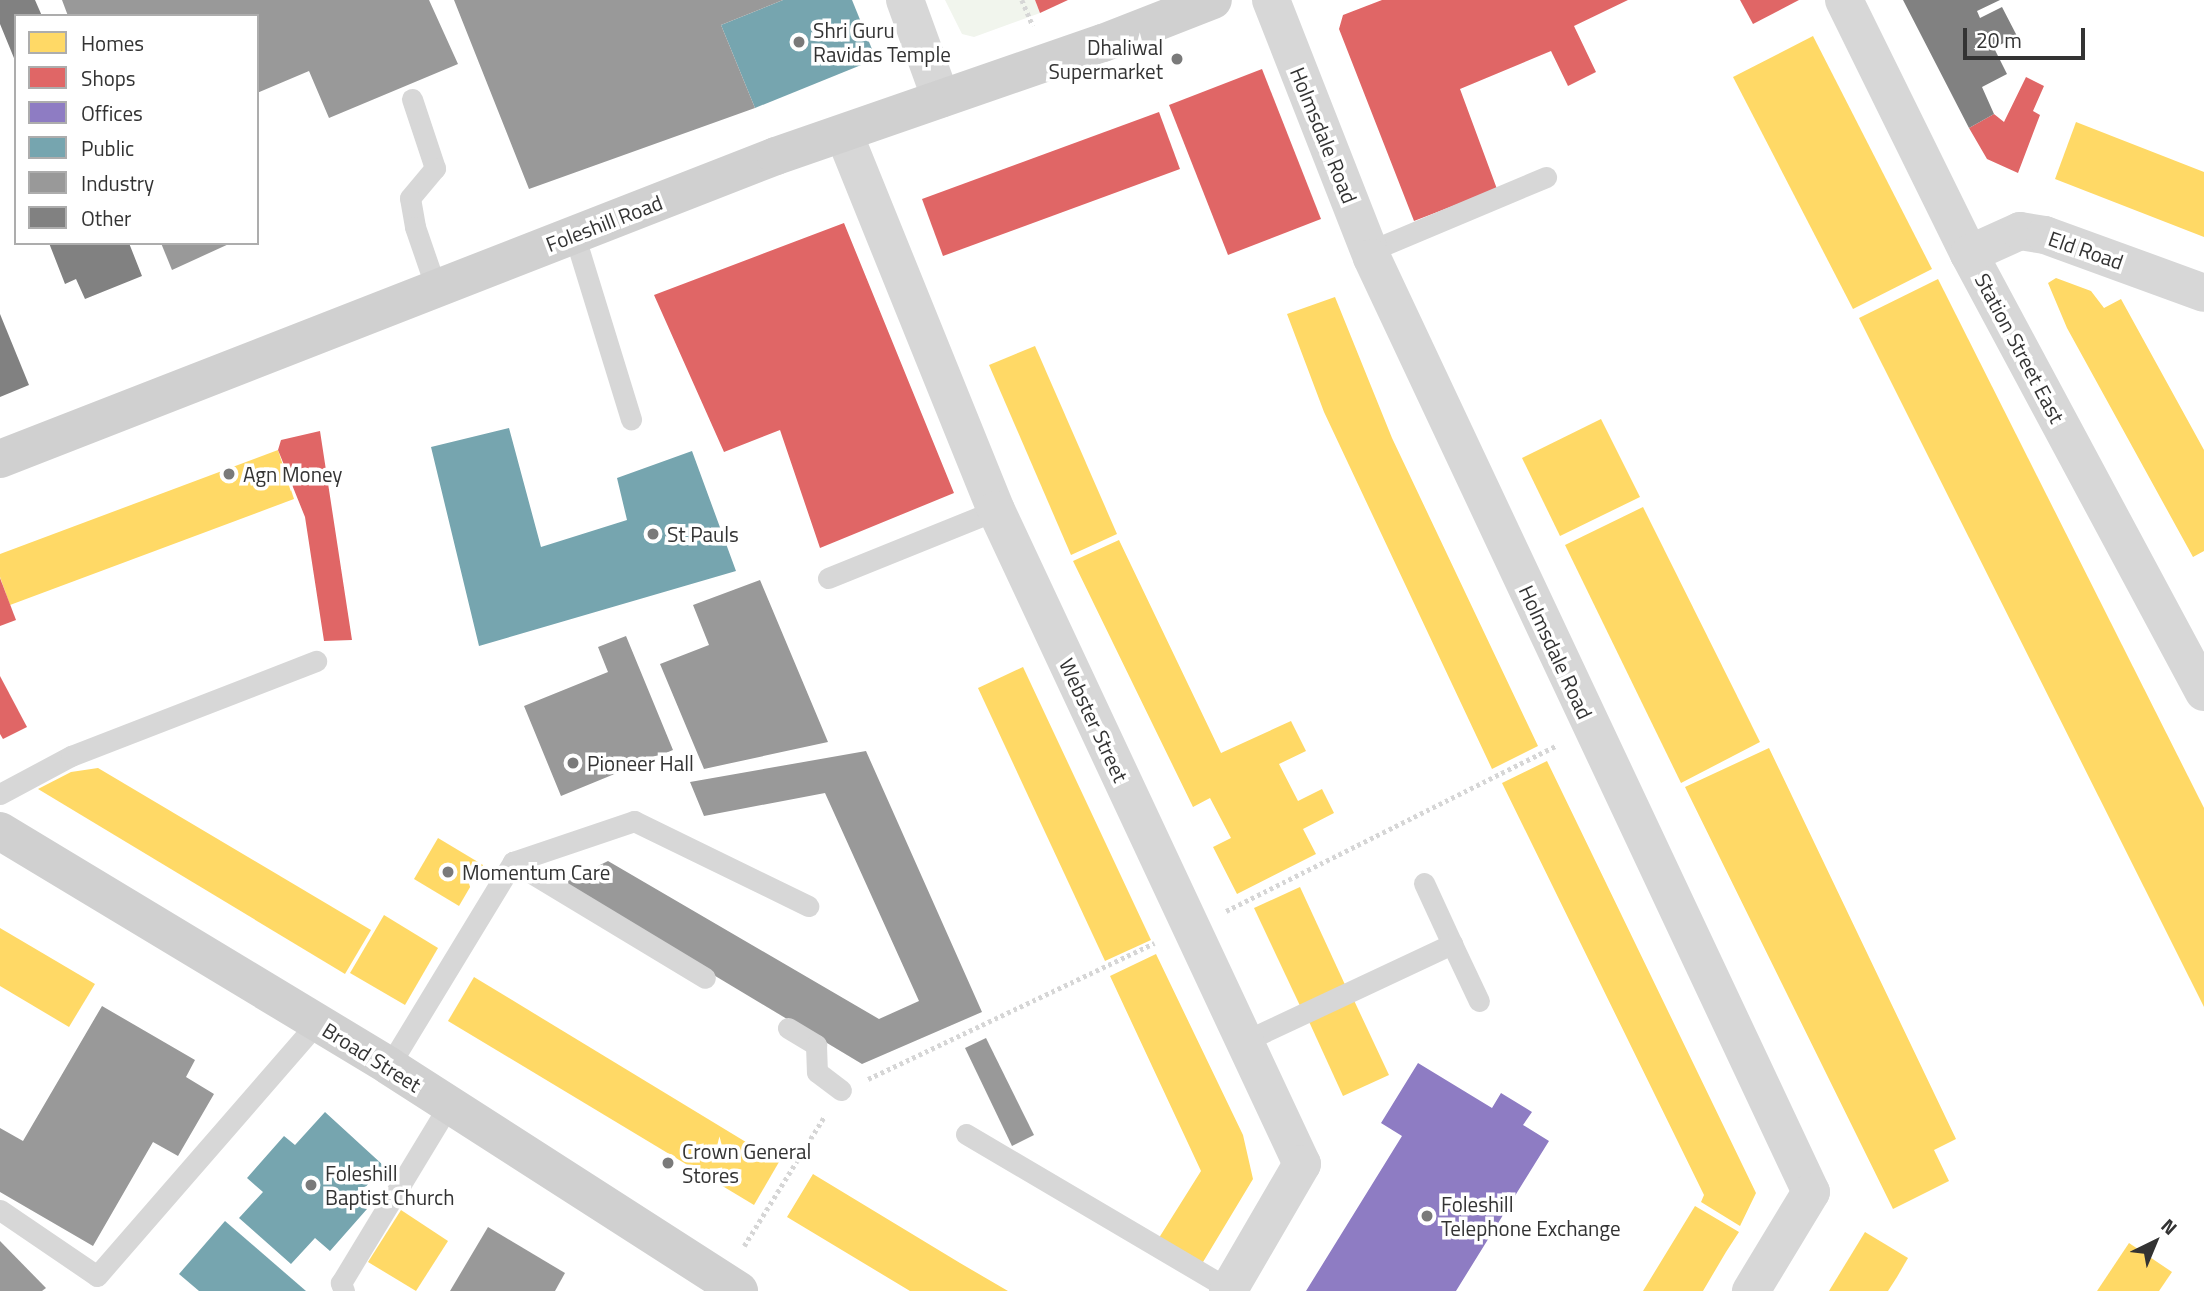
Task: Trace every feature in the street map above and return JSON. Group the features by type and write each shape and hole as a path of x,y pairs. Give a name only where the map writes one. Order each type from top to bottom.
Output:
{"main road":[{"name":"Foleshill Road","path":"0,459 574,234 1213,0"},
{"name":"Broad Street","path":"0,831 388,1066 731,1286"}],"street":[{"path":"905,0 942,99"},
{"name":"Holmsdale Road","path":"1271,0 1370,251 1591,728 1811,1192 1751,1291"},
{"name":"Station Street East","path":"1844,0 1969,254 2204,692"},
{"name":"Webster Street","path":"844,134 996,509 1302,1164 1230,1290"},
{"name":"Eld Road","path":"1969,254 2020,230 2045,234 2204,293"}],"lane":[{"path":"411,99 435,168 410,198 415,227 436,288"},
{"path":"1370,251 1546,177"},
{"path":"574,234 631,419"},
{"path":"828,578 996,509"},
{"path":"0,794 71,756 316,661"},
{"path":"388,1066 513,862 634,821 808,906"},
{"path":"513,862 705,978"},
{"path":"1424,883 1479,1001"},
{"path":"1245,1041 1452,944"},
{"path":"0,1210 97,1276 318,1023"},
{"path":"788,1028 816,1045 817,1072 841,1090"},
{"path":"344,1291 341,1283 449,1105"},
{"path":"966,1134 1230,1290"}],"path":[{"path":"731,1286 841,1090 1191,928 1591,728"}],"shaded area":[{"path":"945,0 1035,0 1040,13 974,37 962,34"}],"building: Homes":[{"path":"1813,36 1932,269 1853,309 1733,77"},
{"path":"2076,122 2204,172 2204,237 2055,179"},
{"path":"2056,278 2091,291 2104,308 2121,299 2204,450 2204,551 2193,557 2067,328 2048,283"},
{"path":"1938,279 2204,808 2204,1007 1859,318"},
{"path":"1335,297 1392,438 1538,746 1492,769 1324,412 1287,314"},
{"path":"1035,346 1117,534 1071,555 989,365"},
{"path":"1601,419 1640,497 1560,536 1522,458"},
{"path":"278,450 294,499 10,605 0,577 0,554"},
{"path":"1643,507 1760,742 1681,783 1565,545"},
{"path":"1119,540 1221,753 1291,721 1306,751 1279,764 1298,801 1322,789 1334,813 1303,829 1316,854 1237,894 1213,847 1231,838 1210,798 1193,807 1073,561"},
{"path":"1023,667 1151,940 1105,961 978,688"},
{"path":"1769,748 1956,1139 1934,1150 1949,1181 1893,1209 1685,787"},
{"path":"1547,761 1756,1193 1740,1226 1701,1202 1704,1195 1502,783"},
{"path":"98,768 371,930 345,974 38,789 71,772"},
{"name":"Momentum Care","path":"438,838 483,865 459,906 414,879"},
{"path":"1300,887 1347,989 1302,1010 1254,908"},
{"path":"384,915 438,948 405,1005 350,973"},
{"path":"0,928 95,984 69,1027 0,986"},
{"path":"1156,954 1243,1135 1253,1179 1200,1267 1157,1241 1201,1171 1110,976"},
{"path":"474,977 779,1162 754,1205 448,1021"},
{"path":"1351,994 1389,1075 1343,1096 1306,1015"},
{"path":"813,1174 1008,1291 910,1291 787,1217"},
{"path":"1695,1206 1739,1232 1703,1291 1643,1291"},
{"path":"401,1210 448,1241 416,1291 368,1262"},
{"path":"1865,1232 1908,1258 1897,1277 1888,1291 1829,1291"},
{"path":"2129,1243 2172,1272 2159,1291 2097,1291"}],"building: Shops":[{"path":"1035,0 1068,0 1040,13"},
{"path":"1382,0 1628,0 1574,26 1596,72 1568,86 1551,51 1460,89 1497,189 1414,221 1339,29 1343,15"},
{"path":"1740,0 1799,0 1753,24"},
{"path":"1262,69 1321,219 1228,255 1169,105"},
{"path":"2026,77 2044,86 2033,111 2040,115 2018,173 1987,159 1969,128 1994,114 2004,122"},
{"path":"1159,112 1180,169 943,256 922,199"},
{"path":"844,223 954,493 820,548 780,430 724,452 654,295"},
{"path":"320,431 352,640 324,641 305,517 278,450 281,440"},
{"path":"0,578 16,620 0,626"},
{"path":"0,676 27,727 3,739 0,734"}],"building: Offices":[{"name":"Foleshill Telephone Exchange","path":"1418,1063 1492,1108 1501,1093 1532,1112 1523,1125 1549,1141 1456,1291 1306,1291 1402,1136 1381,1123"}],"building: Public":[{"name":"Shri Guru Ravidas Temple","path":"783,0 852,0 876,59 755,108 721,25"},
{"name":"St Pauls","path":"509,428 541,547 627,520 617,478 692,451 736,571 479,646 431,447"},
{"name":"Foleshill Baptist Church","path":"325,1112 384,1166 355,1199 367,1209 330,1251 315,1238 291,1264 239,1218 263,1192 247,1178 284,1136 295,1145"},
{"path":"225,1221 306,1291 199,1291 179,1274"}],"building: Industry":[{"path":"62,0 429,0 458,64 329,118 309,71 259,92 259,14 67,14"},
{"path":"454,0 783,0 721,25 755,108 529,189"},
{"path":"162,245 227,245 172,270"},
{"path":"760,580 828,742 704,769 660,664 709,645 693,605"},
{"path":"626,636 673,750 561,796 524,706 608,672 598,647"},
{"path":"866,751 982,1012 862,1064 562,884 608,861 879,1019 919,1001 825,793 704,816 690,782"},
{"path":"102,1006 195,1060 186,1077 214,1094 178,1156 153,1142 93,1246 0,1192 0,1128 23,1141"},
{"path":"986,1038 1034,1135 1012,1146 965,1048"},
{"path":"488,1227 565,1273 555,1291 450,1291"},
{"path":"0,1241 46,1288 42,1291 0,1291"}],"building: Other":[{"path":"0,0 35,0 41,14 14,14 14,58 0,24"},
{"path":"1903,0 2000,0 1977,11 1980,18 2002,7 2017,36 1994,48 2007,74 1982,87 1994,114 1969,128"},
{"path":"50,245 130,245 142,276 85,299 76,279 65,284"},
{"path":"0,314 29,385 0,397"}],"place":[{"name":"Shri Guru Ravidas Temple","path":"799,42"},
{"name":"Dhaliwal Supermarket","path":"1177,59"},
{"name":"Agn Money","path":"229,474"},
{"name":"St Pauls","path":"653,534"},
{"name":"Pioneer Hall","path":"573,763"},
{"name":"Momentum Care","path":"448,872"},
{"name":"Crown General Stores","path":"668,1163"},
{"name":"Foleshill Baptist Church","path":"311,1185"},
{"name":"Foleshill Telephone Exchange","path":"1427,1216"}]}
